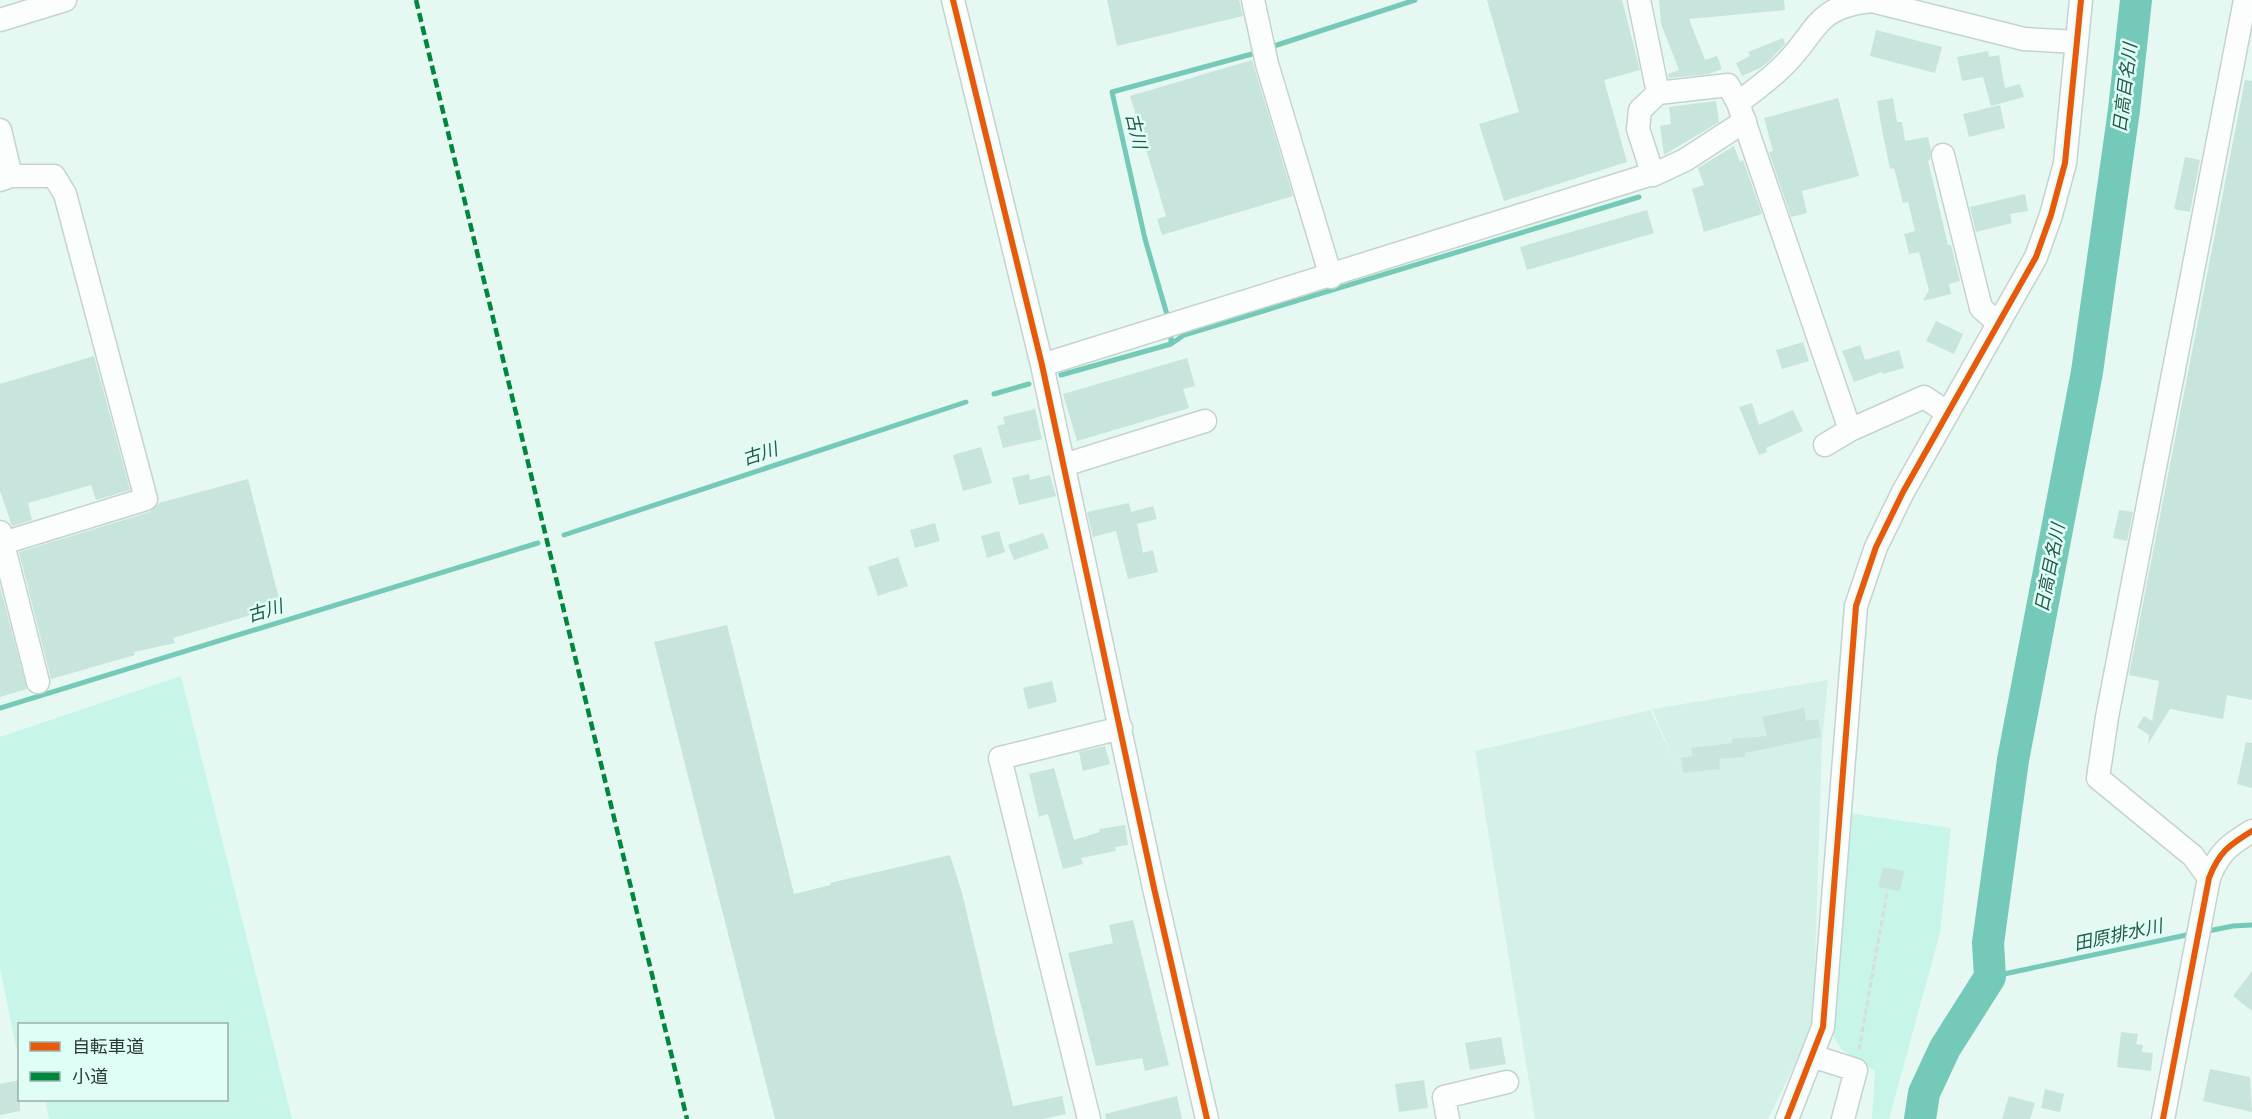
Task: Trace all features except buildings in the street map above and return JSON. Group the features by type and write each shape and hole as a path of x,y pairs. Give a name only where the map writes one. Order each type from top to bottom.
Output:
{"street":[{"path":"0,20 65,0"},
{"path":"953,0 1042,365 1156,900 1207,1119"},
{"path":"1252,0 1267,64 1331,277"},
{"path":"1639,0 1658,93"},
{"path":"1787,1119 1823,1027 1856,606 1876,546 1903,492 2036,257 2051,215 2065,163 2081,0"},
{"path":"2209,878 2193,855 2098,778 2107,717 2245,0"},
{"path":"1042,365 1331,277 1653,174 1685,160 1742,112 1783,66 1814,26 1834,9 1850,3 1872,1 2024,39 2077,42"},
{"path":"1653,174 1638,129 1640,110 1658,93 1728,85 1742,112 1850,430"},
{"path":"0,130 6,178 54,176 65,194 146,499 1,537 38,682"},
{"path":"1944,155 1981,308 1998,323"},
{"path":"1825,445 1850,430 1924,397 1948,413"},
{"path":"1064,465 1204,421"},
{"path":"1089,1119 1000,758 1121,728"},
{"path":"2163,1119 2209,878 2216,859 2230,844 2252,831"},
{"path":"1812,1056 1856,1070 1843,1119"},
{"path":"1448,1119 1444,1097 1507,1082"}],"path":[{"path":"1856,1070 1887,892"}],"shaded area":[{"path":"181,676 292,1119 49,1119 45,1101 228,1101 228,1023 18,1023 18,1046 16,1047 0,967 0,737"},
{"path":"1828,680 1822,742 1813,1028 1768,1119 1535,1119 1475,751 1650,710 1676,764 1652,709"},
{"path":"1848,813 1951,828 1940,933 1889,1119 1872,1119 1875,1071 1842,1050 1831,1032"}],"waterway":[{"name":"古川","path":"1271,47 1415,0"},
{"name":"日高目名川","path":"1920,1119 1924,1093 1945,1048 1990,977 1988,943 2013,760 2087,372 2124,110 2136,0"},
{"name":"古川","path":"1168,318 1145,239 1112,92 1252,54"},
{"path":"1171,344 1184,335 1639,197"},
{"name":"古川","path":"1061,375 1171,344 1171,338"},
{"name":"古川","path":"994,394 1029,384"},
{"name":"古川","path":"564,535 966,402"},
{"name":"古川","path":"0,708 538,543"},
{"name":"田原排水川","path":"2203,932 2252,925"},
{"name":"田原排水川","path":"1990,977 2191,934"}],"marked path":[{"path":"416,0 687,1119"}],"cycle path":[{"path":"953,0 1042,365 1154,888 1207,1119"},
{"path":"1787,1119 1823,1027 1856,606 1876,547 1903,492 2036,257 2051,215 2065,163 2081,0"},
{"path":"2163,1119 2209,878 2226,850 2252,831"}]}
